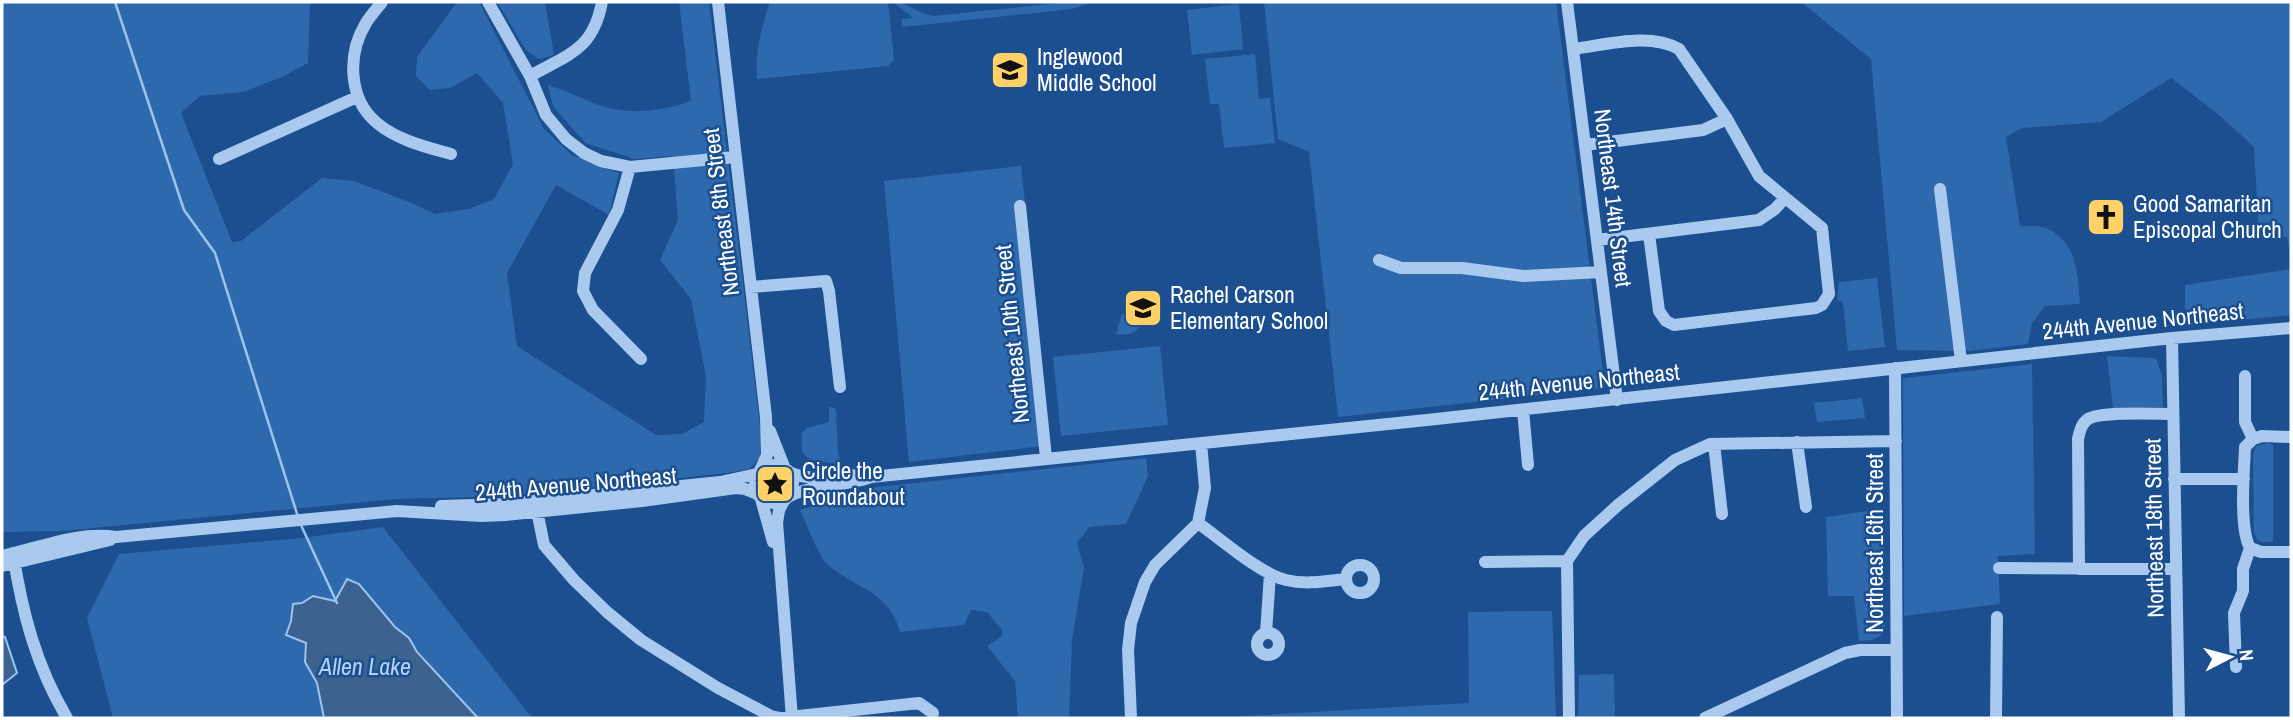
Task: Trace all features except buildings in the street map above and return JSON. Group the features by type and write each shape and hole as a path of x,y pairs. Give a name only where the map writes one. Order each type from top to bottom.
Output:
{"street":[{"path":"382,2 366,23 355,51 353,67 357,97 365,111 392,133 451,154"},
{"path":"488,2 530,76 546,115 566,139 584,153 601,161 630,167 735,158"},
{"path":"530,76 586,43 596,27 602,2"},
{"name":"Northeast 8th Street","path":"718,2 766,417 768,455 758,472"},
{"name":"Northeast 14th Street","path":"1567,2 1617,400"},
{"path":"1573,49 1649,40 1668,43 1679,49 1727,119 1759,176 1822,228 1830,287 1827,300 1816,309 1674,326 1666,321 1659,311 1649,233"},
{"path":"219,159 357,97"},
{"path":"1585,145 1703,130 1727,119"},
{"path":"630,167 618,210 584,272 583,291 593,310 641,359"},
{"path":"1940,189 1961,361"},
{"path":"1597,240 1759,220 1785,198"},
{"name":"Northeast 10th Street","path":"1020,206 1046,458"},
{"path":"1379,261 1401,268 1462,268 1523,276 1601,272"},
{"path":"751,287 826,281 840,387"},
{"name":"244th Avenue Northeast","path":"786,498 810,489 854,483 871,477 1617,400 2172,338 2291,328"},
{"name":"Northeast 18th Street","path":"2172,338 2179,718"},
{"name":"Northeast 16th Street","path":"1895,368 1896,718"},
{"path":"2245,376 2245,422 2253,439"},
{"path":"1522,410 1528,464"},
{"path":"2080,569 2078,439 2085,421 2099,415 2173,414"},
{"name":"Northeast 8th Street","path":"766,417 787,471"},
{"path":"2291,437 2262,436 2253,439 2245,447 2244,478 2245,539 2250,548 2261,552 2291,552"},
{"path":"1569,718 1567,561 1584,536 1618,505 1675,460 1714,444 1896,441"},
{"path":"1797,442 1805,508"},
{"path":"1131,718 1128,650 1130,622 1137,600 1155,565 1198,523 1205,488 1201,443"},
{"path":"1714,444 1722,514"},
{"path":"781,572 754,484 758,472 769,465 787,471 793,482 779,510 778,522 792,717"},
{"name":"244th Avenue Northeast","path":"787,471 799,477 854,474 871,477"},
{"name":"244th Avenue Northeast","path":"536,506 720,482 758,472"},
{"path":"2174,479 2244,478"},
{"name":"244th Avenue Northeast","path":"8,560 83,537 103,535 116,537 391,512 642,501 736,488 759,497"},
{"path":"759,497 773,503 786,498"},
{"path":"536,506 544,545 574,580 607,612 640,639 718,688 771,716 792,717 919,703 933,713"},
{"path":"1198,523 1270,574 1286,580 1310,583 1346,579"},
{"path":"2236,667 2234,613 2243,591 2243,569 2250,548"},
{"path":"8,560 29,634 66,718"},
{"path":"1485,562 1567,561"},
{"path":"1999,568 2176,569"},
{"path":"1266,633 1270,574"},
{"path":"1997,617 1997,718"},
{"path":"1706,718 1845,653 1860,650 1896,650"}],"shaded area":[{"path":"2,2 310,2 308,63 282,77 243,92 200,96 181,113 232,242 241,241 322,178 354,181 435,214 469,209 494,199 513,164 503,103 477,73 450,88 430,90 416,76 417,57 457,2 479,2 544,129 572,155 619,173 609,215 556,185 507,273 517,346 656,435 682,434 704,422 706,377 691,299 660,260 678,220 673,156 635,159 585,143 553,106 548,85 599,105 622,110 657,110 691,101 679,2 709,2 761,434 760,458 749,469 727,473 509,496 395,499 62,531 2,532"},
{"path":"497,2 545,2 554,55 539,59 526,50"},
{"path":"770,2 888,2 894,60 888,66 757,79 759,40"},
{"path":"893,2 934,16 1093,2 1072,9 902,27 902,19 913,18"},
{"path":"1264,2 1556,2 1605,388 1338,417 1309,152 1278,139"},
{"path":"1801,2 2291,2 2291,262 2287,237 2259,238 2254,147 2218,114 2171,78 2101,122 2022,128 2006,137 2020,226 2045,228 2065,242 2074,261 2080,304 2045,306 2032,323 2028,344 1969,351 1897,350 1871,59"},
{"path":"1239,4 1243,49 1192,55 1187,10"},
{"path":"1255,54 1259,99 1270,98 1275,143 1224,148 1219,104 1210,104 1205,59"},
{"path":"1021,166 1051,445 909,462 884,181"},
{"path":"2291,269 2291,315 2192,325 2185,308 2185,285"},
{"path":"1877,278 1885,347 1848,351 1843,302 1837,300 1839,282"},
{"path":"1144,300 1145,314 1140,326 1124,335 1116,334 1122,314 1131,314 1134,304"},
{"path":"1160,346 1168,425 1061,436 1053,357"},
{"path":"2107,356 2157,360 2162,377 2163,407 2113,408"},
{"path":"2032,364 2035,554 1998,556 2000,604 1904,616 1903,378"},
{"path":"1862,398 1865,418 1817,422 1814,403"},
{"path":"829,406 836,409 841,465 808,459 802,452 802,433 807,428 829,422"},
{"path":"2268,443 2273,445 2273,542 2262,542 2254,532 2253,454 2256,446"},
{"path":"1146,458 1148,476 1126,524 1089,527 1077,543 1084,567 1072,640 1069,718 1018,718 1015,681 987,646 1002,636 1002,630 987,612 971,610 964,625 900,632 895,618 879,598 827,564 800,510 878,487"},
{"path":"775,473 783,476 786,484 783,492 775,495 767,492 764,484 767,476"},
{"path":"1883,509 1885,630 1877,638 1859,641 1854,596 1828,596 1826,517"},
{"path":"383,527 532,718 478,718 473,715 397,627 347,579 335,601 313,596 302,603 286,635 306,643 305,662 317,683 324,718 113,718 87,618 119,554 302,538"},
{"path":"1552,611 1556,718 1212,718 1469,703 1468,612"},
{"path":"1614,674 1615,718 1578,718 1579,675"}],"water":[{"name":"Allen Lake","path":"347,579 359,584 478,718 324,718 317,683 305,662 306,643 286,635 293,604 302,603 313,596 335,601"},
{"path":"2,636 5,637 17,673 2,685"}],"waterway":[{"path":"115,2 184,210 215,253 298,517"},
{"path":"300,523 337,603"}],"place":[{"name":"Inglewood Middle School","path":"1010,70"},
{"name":"Good Samaritan Episcopal Church","path":"2106,217"},
{"name":"Rachel Carson Elementary School","path":"1143,308"},
{"name":"Circle the Roundabout","path":"775,484"}]}
